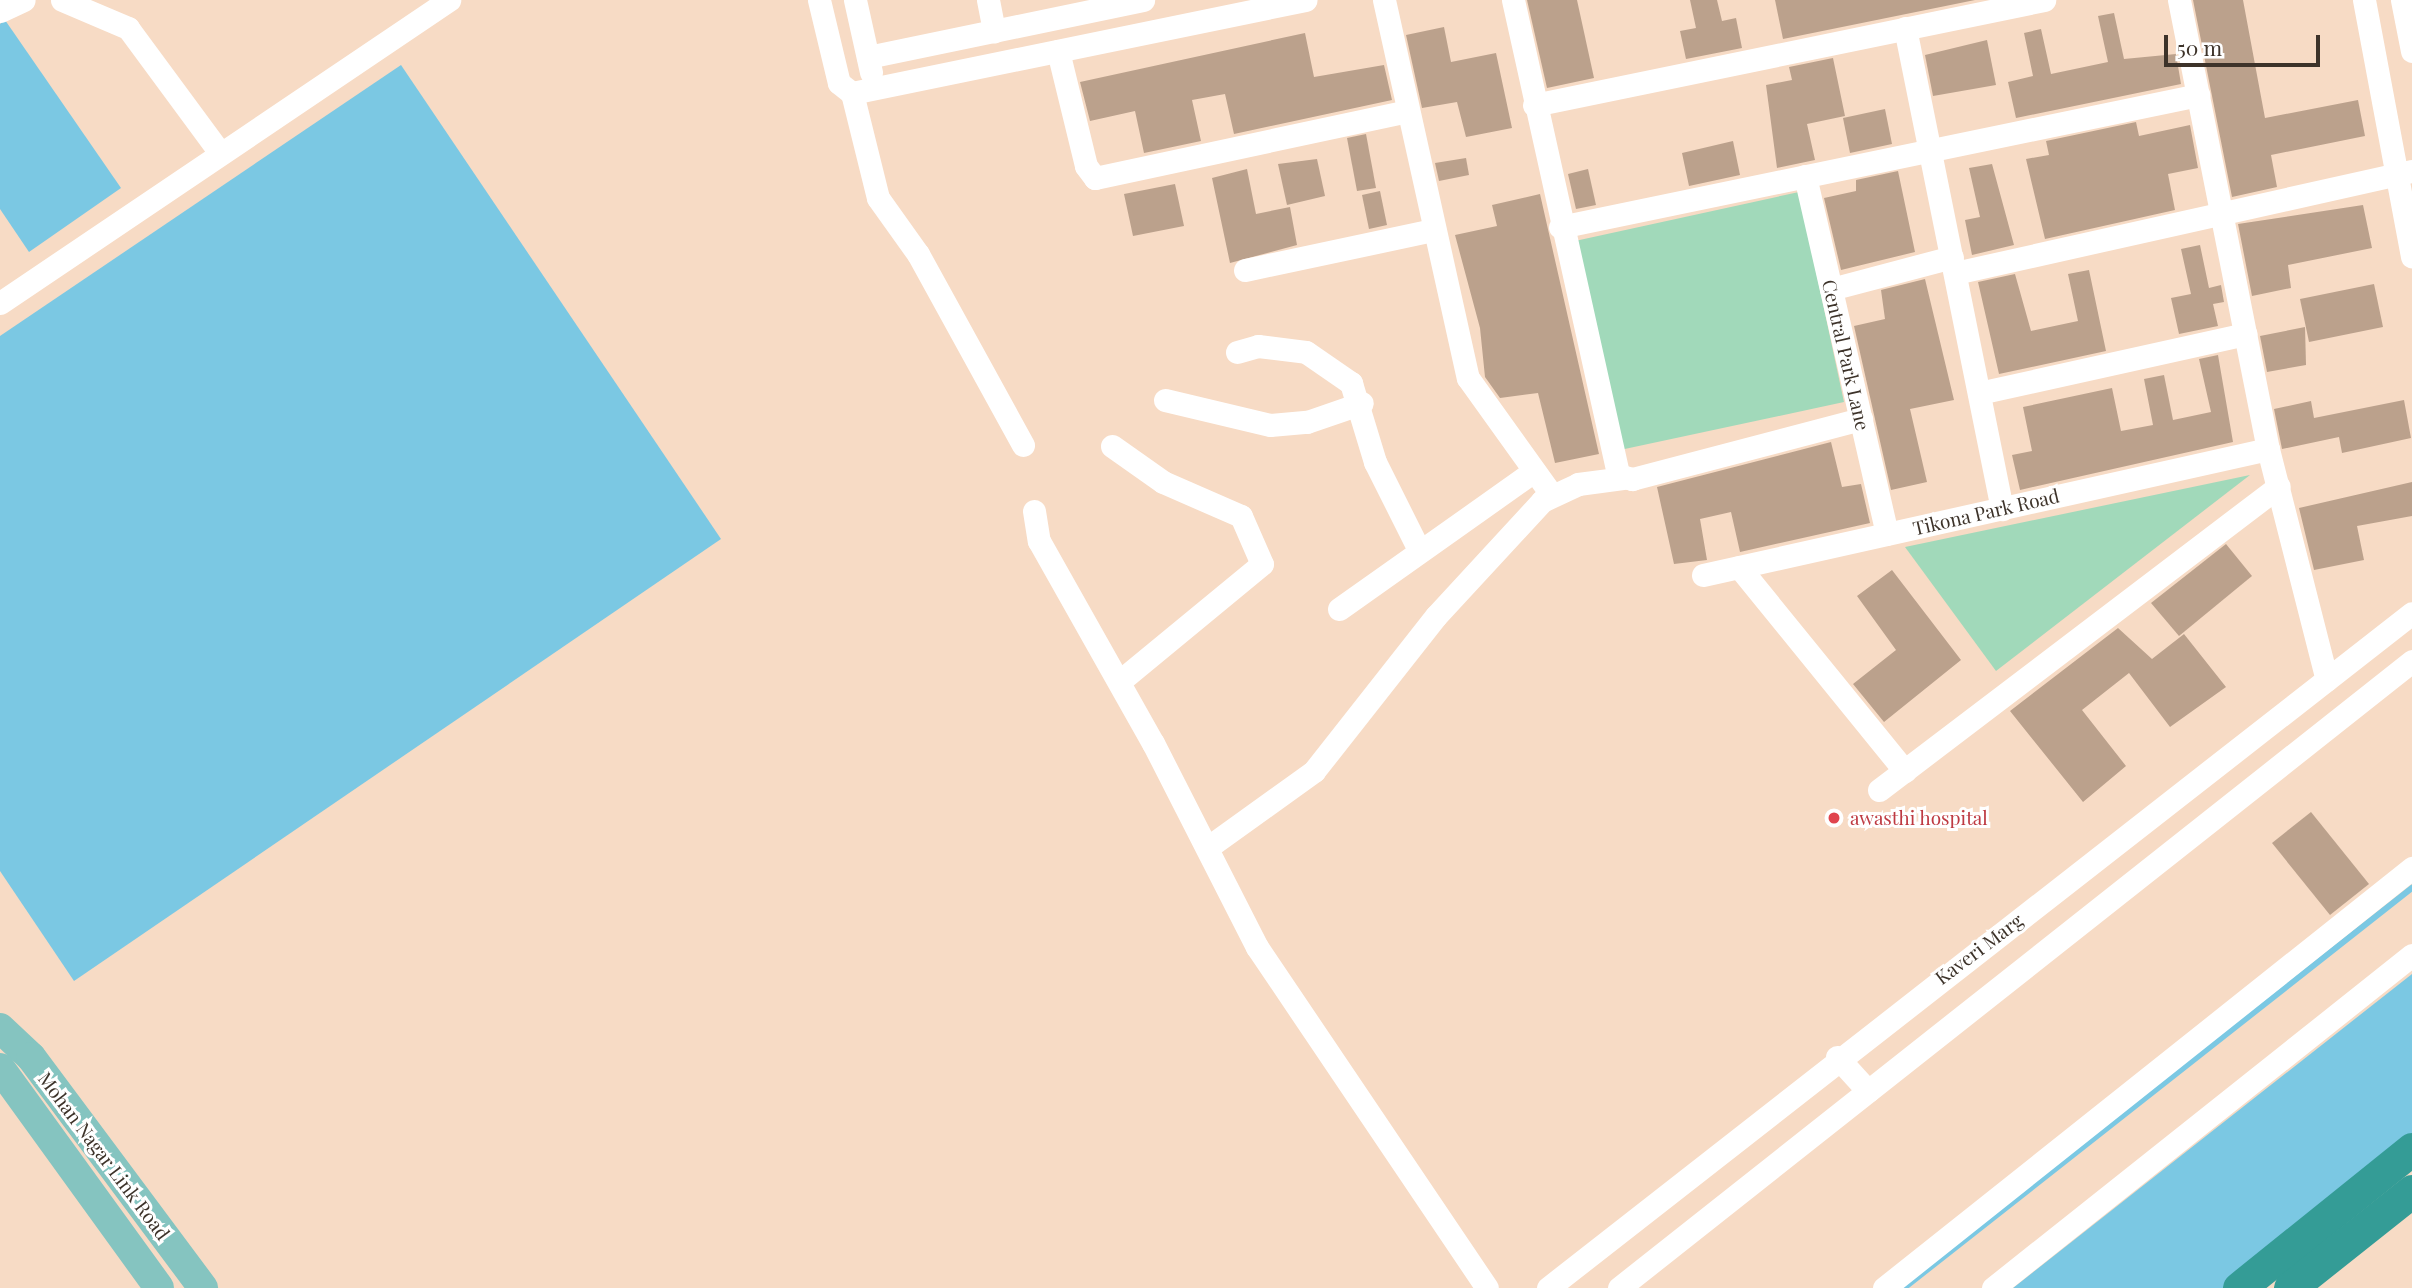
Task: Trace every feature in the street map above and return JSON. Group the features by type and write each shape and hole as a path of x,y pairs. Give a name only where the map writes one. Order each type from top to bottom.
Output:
{"highway":[{"path":"2239,1288 2412,1149"},
{"path":"2290,1288 2412,1191"}],"main road":[{"name":"Mohan Nagar Link Road","path":"0,1028 31,1057 203,1288"},
{"name":"Mohan Nagar Link Road","path":"0,1069 159,1288"}],"street":[{"path":"0,11 24,0"},
{"path":"62,0 128,28 220,153"},
{"path":"0,303 449,0"},
{"path":"819,0 878,198 918,254 1023,445"},
{"path":"855,0 875,88"},
{"path":"988,0 994,31"},
{"path":"868,57 1143,0"},
{"path":"845,88 875,88 1306,0"},
{"path":"1384,0 1468,378 1552,495"},
{"path":"1513,0 1560,227 1614,463 1623,478"},
{"path":"1534,105 2044,0"},
{"path":"2179,0 2268,449 2327,680"},
{"path":"2364,0 2404,172 2412,257"},
{"path":"2402,0 2412,51"},
{"path":"1905,29 2002,509"},
{"path":"1058,51 1086,166 1095,178 1408,111"},
{"path":"1560,227 2198,95"},
{"path":"1831,289 2222,215 2404,172"},
{"name":"Central Park Lane","path":"1805,176 1887,534"},
{"path":"1245,270 1433,230"},
{"path":"1979,393 2246,334"},
{"path":"1237,352 1258,346 1306,352 1351,383 1362,403 1375,461 1419,550"},
{"path":"1165,400 1270,425 1307,422 1362,403"},
{"path":"1207,848 1314,771 1436,616 1552,495 1861,419"},
{"path":"1112,446 1163,482 1241,516 1262,565 1119,681"},
{"name":"Tikona Park Road","path":"1703,575 2268,449"},
{"path":"1339,609 1534,471"},
{"path":"1879,790 2279,486"},
{"path":"1034,511 1039,541 1119,681 1257,947 1487,1288"},
{"path":"1739,567 1905,771"},
{"name":"Kaveri Marg","path":"1548,1288 1837,1057 2412,613"},
{"path":"1619,1288 2412,661"},
{"path":"1884,1288 2412,868"},
{"path":"1993,1288 2412,955"},
{"path":"1837,1057 1868,1091"}],"green space":[{"path":"1799,192 1844,402 1620,450 1575,241"},
{"path":"2250,475 1996,671 1905,547"}],"water":[{"path":"5,20 121,188 29,252 0,209 0,24"},
{"path":"401,65 721,539 74,981 0,871 0,336"},
{"path":"2412,974 2412,1140 2224,1288 2013,1288"}],"building":[{"path":"1527,0 1577,0 1594,78 1547,88"},
{"path":"1690,0 1717,0 1722,21 1736,18 1742,48 1686,59 1680,31 1696,28"},
{"path":"1775,0 1975,0 1783,39"},
{"path":"2193,0 2243,0 2265,118 2358,100 2365,136 2271,155 2277,187 2232,197"},
{"path":"2114,13 2124,59 2176,54 2181,84 2016,118 2008,82 2033,76 2024,33 2041,29 2051,74 2108,62 2098,16"},
{"path":"1444,27 1451,62 1496,53 1512,128 1466,137 1457,102 1422,108 1406,35"},
{"path":"1305,33 1314,77 1384,65 1392,100 1234,134 1225,94 1192,100 1201,141 1144,153 1135,111 1090,121 1080,82"},
{"path":"1987,40 1996,85 1933,96 1925,55"},
{"path":"1833,58 1845,116 1807,124 1815,160 1777,168 1766,85 1792,80 1789,67"},
{"path":"1885,109 1892,144 1850,153 1843,118"},
{"path":"2136,122 2139,136 2190,125 2198,168 2168,174 2175,210 2045,239 2026,159 2049,155 2046,141"},
{"path":"1366,134 1376,188 1357,191 1347,138"},
{"path":"1733,141 1740,175 1689,186 1682,153"},
{"path":"1466,158 1469,175 1439,181 1435,163"},
{"path":"1317,159 1325,196 1287,205 1278,164"},
{"path":"1992,164 2014,245 1972,255 1965,220 1980,217 1969,168"},
{"path":"1247,169 1256,214 1290,207 1297,245 1230,263 1212,178"},
{"path":"1588,169 1596,205 1576,209 1568,174"},
{"path":"1898,171 1915,252 1841,270 1824,198 1856,191 1856,180"},
{"path":"1175,184 1184,226 1133,236 1124,194"},
{"path":"1380,191 1387,225 1369,229 1362,195"},
{"path":"1540,194 1599,454 1555,463 1538,393 1500,398 1485,377 1480,328 1455,235 1497,226 1492,205"},
{"path":"2363,205 2372,248 2288,265 2291,288 2252,296 2238,224"},
{"path":"2200,245 2209,288 2221,285 2224,302 2213,304 2218,326 2179,334 2171,298 2191,294 2181,249"},
{"path":"2089,270 2106,351 1999,374 1978,282 2015,274 2031,331 2078,321 2068,274"},
{"path":"1925,279 1954,400 1910,409 1927,482 1891,490 1854,326 1885,319 1881,290"},
{"path":"2374,284 2383,327 2309,342 2300,299"},
{"path":"2305,327 2306,365 2267,372 2260,336"},
{"path":"2218,355 2233,442 2020,490 2012,455 2032,451 2023,407 2112,388 2121,431 2153,425 2144,379 2164,375 2173,420 2211,412 2199,359"},
{"path":"2404,400 2411,438 2342,453 2339,437 2282,449 2274,409 2311,401 2314,418"},
{"path":"1831,442 1842,487 1861,484 1870,523 1740,552 1731,512 1700,519 1707,560 1674,564 1657,487"},
{"path":"2412,482 2412,516 2357,526 2364,560 2314,570 2299,508"},
{"path":"2226,544 2252,576 2179,636 2151,603"},
{"path":"1892,570 1961,660 1884,722 1853,684 1896,650 1857,596"},
{"path":"2118,628 2152,659 2184,634 2226,687 2170,727 2129,673 2082,710 2126,766 2083,802 2010,711"},
{"path":"2311,812 2369,884 2330,915 2272,843"}],"waterway":[{"path":"1904,1288 2412,888"}],"place":[{"name":"awasthi hospital","path":"1834,818"}]}
